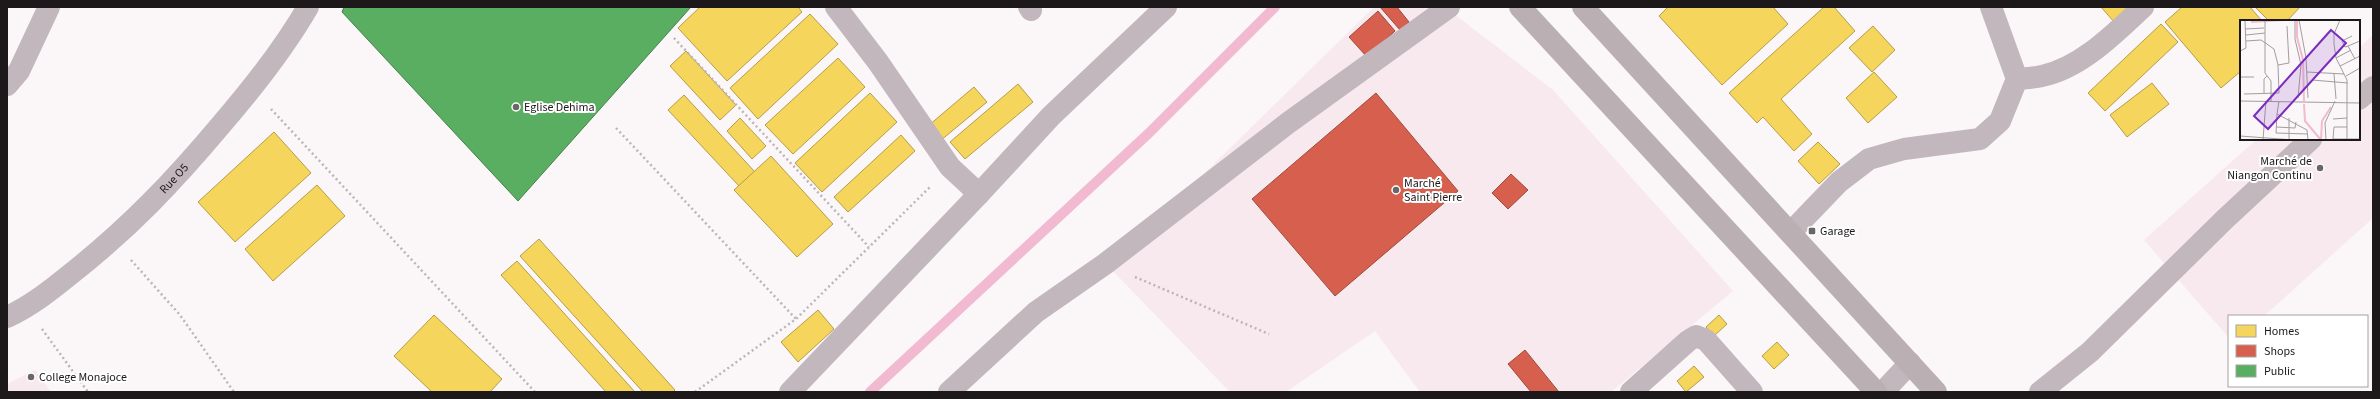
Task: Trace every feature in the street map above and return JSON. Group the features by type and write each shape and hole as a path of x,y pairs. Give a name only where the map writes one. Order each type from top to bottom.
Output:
{"main road":[{"path":"1520,7 1876,392"},
{"path":"1583,7 1791,232 1936,392"}],"street":[{"path":"7,84 19,72 49,7"},
{"name":"Rue O5","path":"7,317 27,308 114,240 178,175 252,88 295,29 308,7"},
{"path":"836,7 878,62 950,167 980,194"},
{"path":"790,392 980,194 1050,116 1166,7"},
{"path":"949,392 1036,312 1105,264 1288,123 1449,7"},
{"path":"1791,232 1840,182 1869,159 1904,149 1980,139 2000,122 2017,79 1991,7"},
{"path":"2017,79 2042,76 2077,62 2115,33 2143,7"},
{"path":"2360,97 2373,87"},
{"path":"2040,392 2090,352 2224,220 2310,140"},
{"path":"1631,392 1688,341 1696,336 1706,340 1752,392"},
{"path":"1883,392 1910,363"}],"path":[{"path":"674,38 870,247"},
{"path":"252,88 535,392"},
{"path":"616,128 796,318"},
{"path":"695,392 796,318 950,167"},
{"path":"114,240 180,315 234,392"},
{"path":"1105,264 1269,334"},
{"path":"27,308 88,392"}],"shaded area":[{"path":"1374,7 1445,7 1553,90 1733,291 1611,392 1420,392 1375,331 1286,392 1230,392 1109,267"},
{"path":"2373,35 2373,218 2265,315 2228,315 2228,337 2144,240 2256,140 2360,140 2360,47"},
{"name":"College Monajoce","path":"35,370 51,392 7,392 7,384"}],"building: Homes":[{"path":"700,7 798,7 802,12 727,81 678,28"},
{"path":"1668,7 1773,7 1788,24 1722,85 1659,16"},
{"path":"1824,7 1834,7 1855,31 1781,99 1812,134 1794,151 1763,117 1757,123 1729,93"},
{"path":"2101,7 2133,7 2115,23"},
{"path":"2182,7 2250,7 2261,20 2240,20 2240,72 2221,88 2165,22"},
{"path":"2255,7 2300,7 2288,20 2268,20"},
{"path":"810,14 838,44 758,119 730,88"},
{"path":"2161,24 2178,42 2105,111 2088,93"},
{"path":"1873,26 1895,50 1872,72 1849,48"},
{"path":"686,51 736,105 720,120 670,66"},
{"path":"838,58 865,87 793,154 765,125"},
{"path":"1874,72 1897,97 1868,123 1846,98"},
{"path":"2152,83 2169,104 2127,137 2110,115"},
{"path":"1018,84 1033,102 965,159 950,142"},
{"path":"974,87 987,102 940,141 928,126"},
{"path":"870,93 897,122 822,192 795,163"},
{"path":"684,95 755,172 739,186 668,110"},
{"path":"740,118 766,146 752,159 727,131"},
{"path":"274,132 311,173 235,242 198,202"},
{"path":"901,135 915,151 848,212 834,197"},
{"path":"1818,142 1840,164 1819,184 1798,161"},
{"path":"771,156 833,224 797,257 734,190"},
{"path":"317,185 345,216 273,281 245,249"},
{"path":"539,239 675,390 673,392 643,392 520,256"},
{"path":"517,261 635,392 606,392 501,275"},
{"path":"818,310 834,329 798,362 781,342"},
{"path":"434,315 502,379 490,392 432,392 394,356"},
{"path":"1719,315 1727,324 1714,336 1706,327"},
{"path":"1777,342 1789,355 1774,369 1762,356"},
{"path":"1694,366 1704,377 1686,392 1677,381"}],"building: Shops":[{"path":"1380,7 1397,7 1409,22 1400,30"},
{"path":"1378,11 1395,31 1367,57 1349,37"},
{"path":"1376,93 1458,191 1335,296 1252,199"},
{"path":"1511,174 1528,190 1508,209 1492,193"},
{"path":"1525,350 1559,392 1531,392 1508,364"}],"building: Public":[{"name":"Eglise Dehima","path":"344,7 691,7 518,201 342,12"}],"waterway":[{"path":"870,392 1149,133 1275,7"}],"place":[{"name":"Eglise Dehima","path":"516,107"},
{"name":"Marché de Niangon Continu","path":"2320,168"},
{"name":"Marché Saint Pierre","path":"1396,190"},
{"name":"Garage","path":"1812,231"},
{"name":"College Monajoce","path":"31,377"}]}
